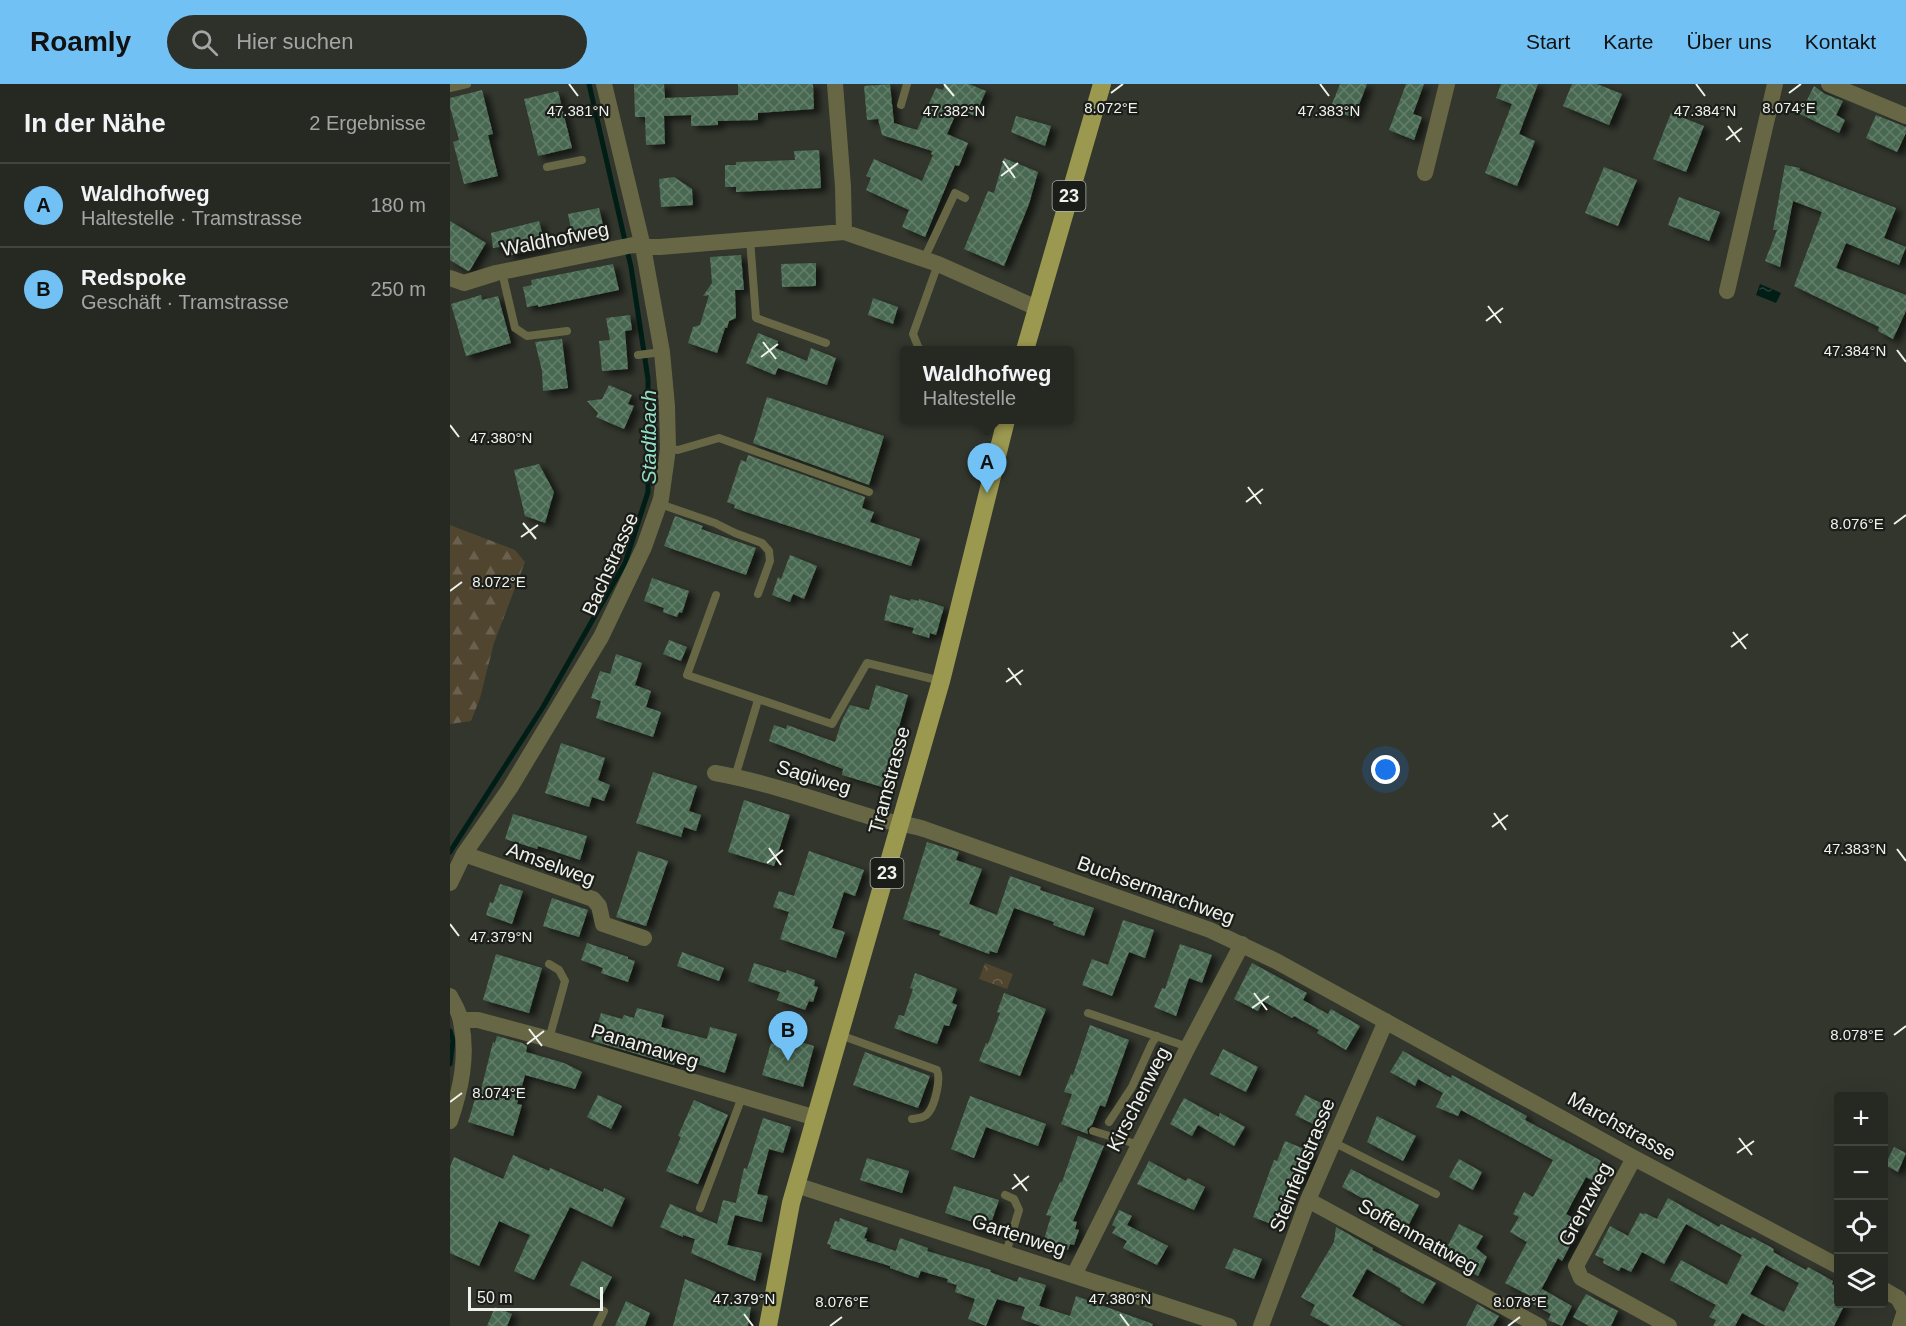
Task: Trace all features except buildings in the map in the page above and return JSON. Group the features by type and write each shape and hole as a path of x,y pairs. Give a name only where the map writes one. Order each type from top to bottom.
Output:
{"main road":[{"name":"23","path":"1026,346 1102,84"},
{"name":"Tramstrasse","path":"768,1326 796,1185 940,681 1005,424"}],"street":[{"name":"Bachstrasse","path":"451,876 510,788 601,637 644,547 660,504 668,450 662,352 633,246 604,84"},
{"path":"835,84 844,232"},
{"path":"1425,173 1447,84"},
{"path":"1727,291 1775,84"},
{"path":"1829,84 1906,116"},
{"name":"Waldhofweg","path":"457,281 633,246 844,232 931,262 1036,308"},
{"name":"Sagiweg","path":"716,773 881,820 901,822"},
{"name":"Buchsermarchweg","path":"901,822 1210,930 1276,960 1386,1022"},
{"name":"Amselweg","path":"464,854 593,899 599,906 603,924 644,938"},
{"name":"Kirschenweg","path":"1074,1275 1242,944"},
{"path":"450,996 461,1020 464,1047 458,1096 450,1120"},
{"name":"Panamaweg","path":"461,1020 478,1020 549,1039 816,1118"},
{"name":"Steinfeldstrasse","path":"1262,1326 1308,1200 1386,1022"},
{"name":"Marchstrasse","path":"1386,1022 1634,1158 1834,1263"},
{"name":"Grenzweg","path":"1634,1158 1576,1266 1581,1278 1669,1326"},
{"name":"Gartenweg","path":"796,1185 1229,1326"},
{"name":"Soffenmattweg","path":"1308,1200 1539,1326"},
{"path":"1888,1292 1898,1298 1905,1311 1900,1326"}],"lane":[{"path":"450,88 466,84"},
{"path":"901,105 907,84"},
{"path":"547,167 582,160"},
{"path":"918,346 913,334 931,262 955,193 965,198"},
{"path":"750,239 756,318 825,343"},
{"path":"502,272 515,328 527,336 567,331"},
{"path":"638,355 662,352"},
{"path":"668,450 678,450 719,438 869,492"},
{"path":"660,504 715,523 762,543 769,551 770,561 758,594"},
{"path":"716,595 687,675 832,724 867,663 940,681"},
{"path":"735,777 758,700"},
{"path":"549,964 560,970 565,981 549,1039"},
{"path":"1088,1013 1188,1047"},
{"path":"840,1035 937,1070 940,1076 930,1112 922,1118 912,1119"},
{"path":"1109,1122 1132,1087 1157,1036"},
{"path":"700,1208 742,1097"},
{"path":"1093,1131 1139,1145"},
{"path":"1333,1142 1436,1194"},
{"path":"1005,1195 1014,1199 1019,1210 1006,1253"},
{"path":"597,1326 604,1311"}],"green space":[{"path":"450,525 515,550 525,562 494,643 480,698 471,721 450,724"},
{"path":"985,963 1013,974 1007,989 979,979"}],"water":[{"path":"1760,284 1781,293 1776,303 1756,295"}],"waterway":[{"name":"Stadtbach","path":"450,852 543,707 625,563 648,492 648,379 631,267 589,84"},
{"name":"Stadtbach","path":"450,1031 453,1041 450,1064"}],"place":[{"name":"Waldhofweg","path":"987,493"},
{"name":"Redspoke","path":"788,1061"}]}
